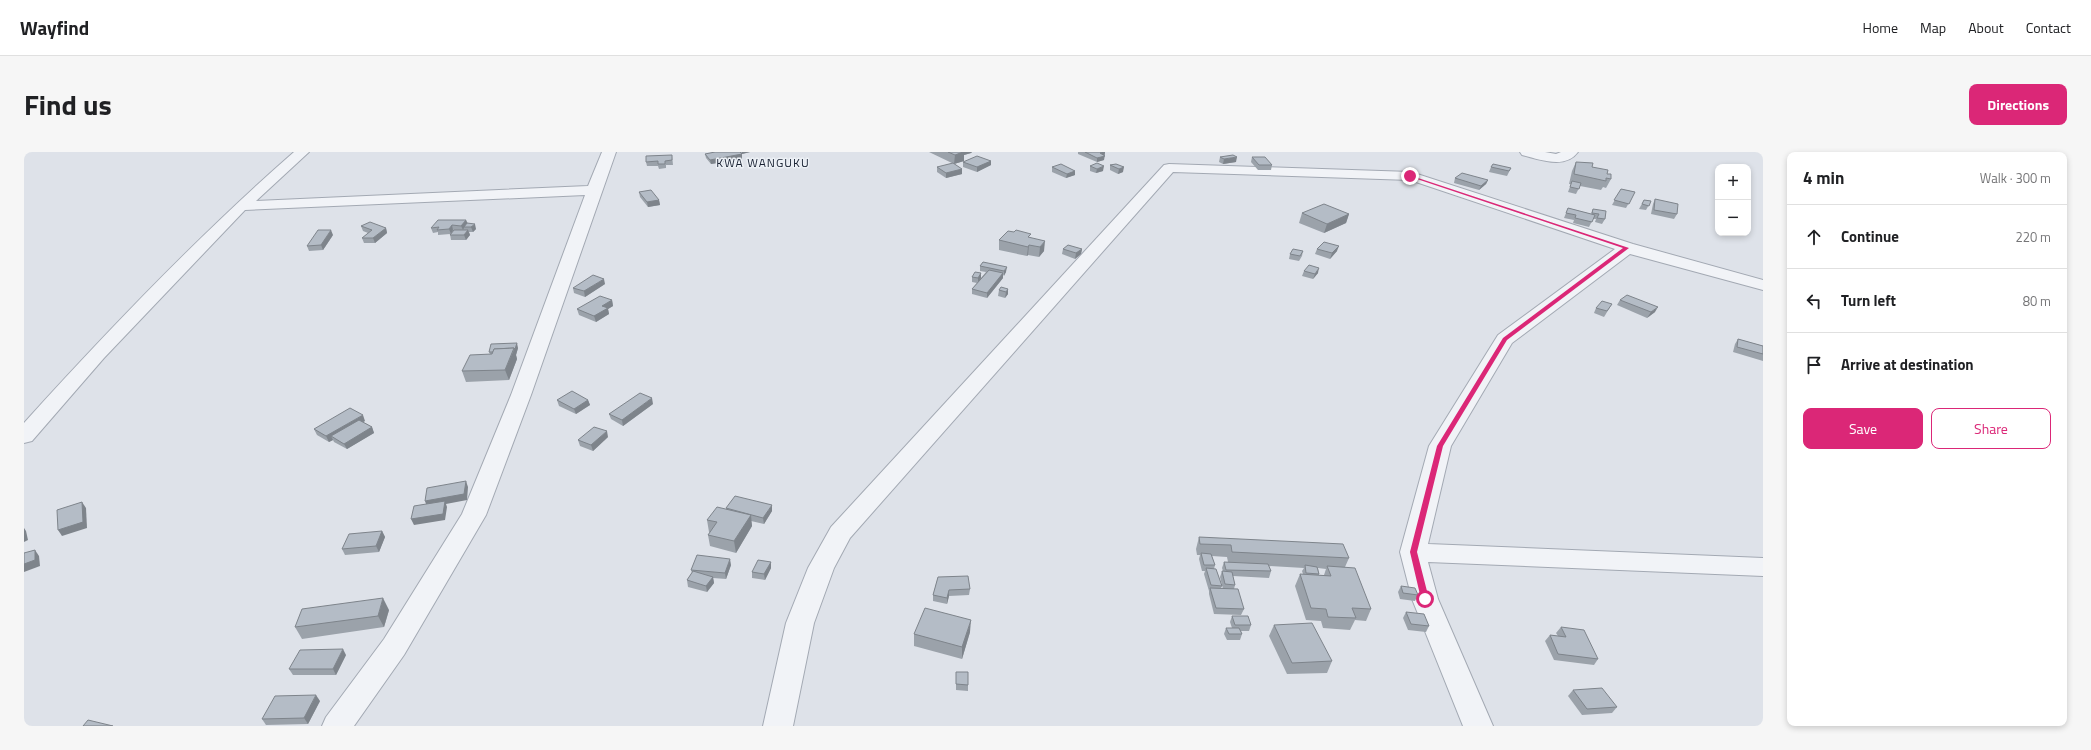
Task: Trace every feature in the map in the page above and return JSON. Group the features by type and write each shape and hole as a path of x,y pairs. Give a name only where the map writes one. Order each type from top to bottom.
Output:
{"street":[{"path":"24,436 97,354 241,206 302,152"},
{"path":"338,726 394,647 474,515 521,395 609,152"},
{"path":"1528,152 1558,159 1571,152"},
{"path":"778,726 800,622 820,568 840,533 1168,163 1406,176 1627,248 1763,285"},
{"path":"241,206 594,190"},
{"path":"1478,726 1425,599 1414,552 1440,446 1505,339 1627,248"},
{"path":"1414,552 1763,567"}],"building":[{"path":"715,152 740,152 742,154 710,160 705,154"},
{"path":"948,152 963,152 955,155"},
{"path":"1085,152 1105,152 1100,153 1105,156 1097,158"},
{"path":"672,155 672,160 665,161 665,164 658,164 658,161 646,162 646,156"},
{"path":"1233,155 1237,157 1224,159 1220,157"},
{"path":"977,156 991,161 977,167 963,162"},
{"path":"1252,157 1265,157 1272,165 1259,165"},
{"path":"1576,162 1593,163 1592,167 1608,170 1607,174 1611,174 1611,179 1606,178 1606,181 1574,174"},
{"path":"953,163 962,169 946,173 937,167"},
{"path":"1097,163 1104,166 1097,169 1090,166"},
{"path":"1061,164 1075,171 1067,174 1052,167"},
{"path":"1116,164 1124,167 1119,169 1110,165"},
{"path":"1493,164 1511,168 1509,171 1491,167"},
{"path":"1462,173 1488,180 1481,186 1455,178"},
{"path":"1572,181 1581,183 1579,189 1570,187"},
{"path":"1621,189 1635,192 1629,204 1614,200"},
{"path":"651,190 659,200 647,202 639,192"},
{"path":"1655,199 1678,204 1677,214 1654,210"},
{"path":"1644,200 1651,201 1649,206 1642,204"},
{"path":"1324,204 1349,214 1327,224 1302,213"},
{"path":"1568,208 1595,215 1592,222 1575,218 1576,215 1566,213"},
{"path":"1593,209 1606,211 1605,219 1597,218 1599,214 1592,213"},
{"path":"438,220 466,220 461,226 452,225 449,229 437,230 439,227 431,228"},
{"path":"370,222 386,228 373,238 362,238 372,230 361,226"},
{"path":"467,223 475,224 471,227 464,227"},
{"path":"318,230 331,230 321,245 307,246"},
{"path":"454,230 468,230 464,235 450,235"},
{"path":"1016,230 1031,234 1028,237 1045,241 1040,247 1029,245 1028,247 999,240 1008,231 1014,232"},
{"path":"1324,242 1339,246 1332,253 1317,249"},
{"path":"1068,245 1082,249 1076,253 1063,249"},
{"path":"1293,249 1303,251 1300,256 1290,254"},
{"path":"983,262 1007,267 1004,271 980,266"},
{"path":"1309,265 1319,268 1315,274 1304,271"},
{"path":"989,270 1003,273 987,293 972,289"},
{"path":"975,272 981,273 978,278 972,277"},
{"path":"593,275 604,279 584,291 573,288"},
{"path":"1001,287 1008,289 1006,292 999,290"},
{"path":"1627,295 1658,307 1651,312 1620,300"},
{"path":"600,296 612,300 602,306 608,308 594,316 577,309"},
{"path":"1602,301 1612,304 1607,311 1596,308"},
{"path":"1738,339 1763,346 1763,354 1737,347"},
{"path":"517,343 515,349 494,349 493,352 489,352 491,344"},
{"path":"514,348 505,370 462,371 470,355 492,354 494,349"},
{"path":"572,391 588,400 574,409 557,400"},
{"path":"640,393 652,398 622,420 609,414"},
{"path":"350,408 363,415 326,436 314,429"},
{"path":"359,420 372,427 344,444 331,436"},
{"path":"594,427 607,431 591,445 578,440"},
{"path":"466,481 464,494 425,501 427,488"},
{"path":"735,496 772,505 763,518 726,508"},
{"path":"445,501 443,514 411,519 414,506"},
{"path":"82,502 83,522 58,530 57,510"},
{"path":"717,507 751,515 734,541 708,535 717,522 707,520"},
{"path":"382,531 376,546 342,549 349,534"},
{"path":"1199,537 1343,544 1349,558 1232,552 1231,545 1200,544"},
{"path":"35,550 35,560 24,564 24,553"},
{"path":"1201,553 1211,554 1215,565 1204,565"},
{"path":"697,555 730,559 725,573 691,570"},
{"path":"758,560 771,562 764,574 752,572"},
{"path":"1224,562 1268,564 1271,571 1226,570"},
{"path":"1305,565 1317,567 1319,574 1306,573"},
{"path":"1327,566 1355,568 1371,609 1352,608 1356,618 1328,617 1326,609 1311,608 1300,574 1331,576"},
{"path":"1206,568 1216,569 1222,586 1211,585"},
{"path":"693,571 713,577 706,586 687,580"},
{"path":"1222,571 1232,572 1235,585 1225,584"},
{"path":"968,576 970,589 949,590 947,598 933,595 938,577"},
{"path":"1401,586 1415,588 1418,595 1403,593"},
{"path":"1210,588 1238,589 1244,609 1216,608"},
{"path":"383,598 378,616 295,627 302,609"},
{"path":"925,608 971,620 962,647 914,634"},
{"path":"1406,612 1424,614 1429,626 1411,624"},
{"path":"1232,616 1248,616 1251,625 1235,625"},
{"path":"1312,623 1332,661 1292,663 1274,625"},
{"path":"1561,627 1584,630 1598,659 1558,654 1550,635 1566,637"},
{"path":"1226,628 1239,628 1242,634 1229,634"},
{"path":"343,649 333,669 289,669 300,650"},
{"path":"956,672 968,672 968,685 956,684"},
{"path":"1602,688 1617,707 1587,709 1573,690"},
{"path":"316,695 304,718 262,719 275,696"},
{"path":"88,720 113,726 83,726"}],"district":[{"name":"KWA WANGUKU","path":"763,163"}],"route":[{"path":"1410,176 1627,248 1505,339 1440,446 1414,552 1425,599"}]}
